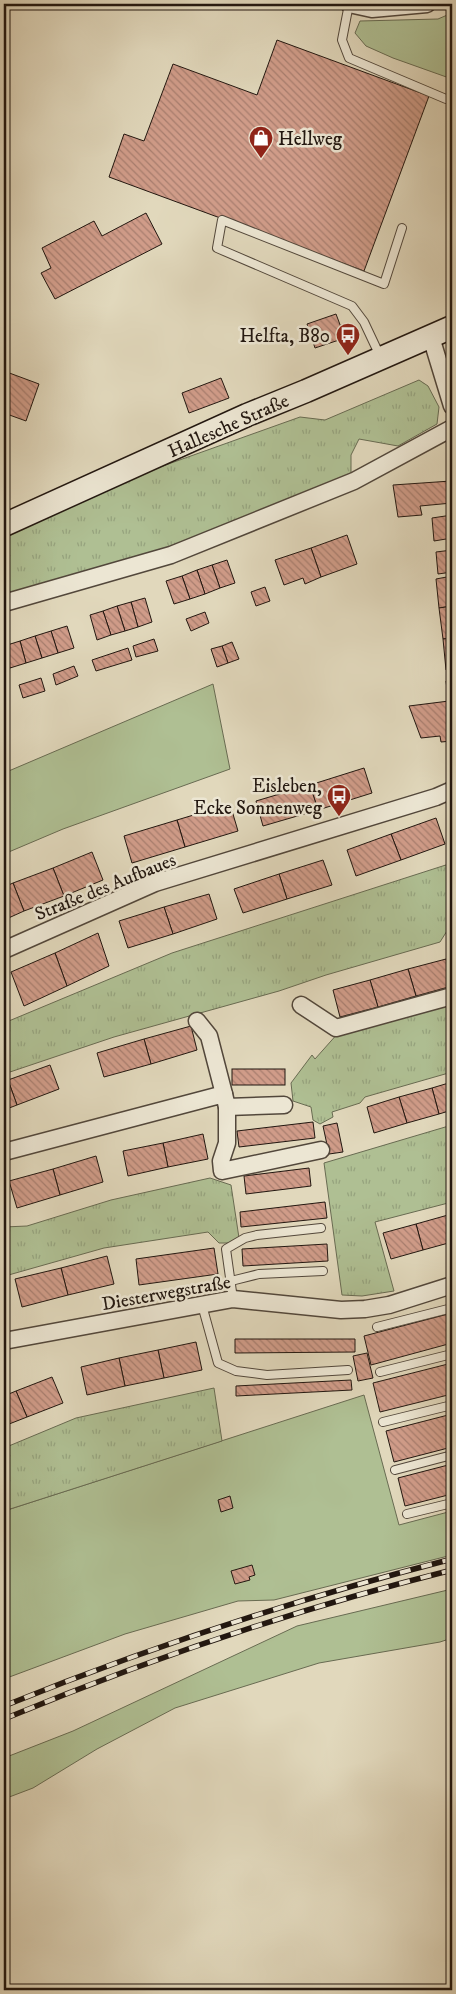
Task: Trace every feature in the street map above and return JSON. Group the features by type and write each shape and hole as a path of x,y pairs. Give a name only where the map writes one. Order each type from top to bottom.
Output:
{"main road":[{"name":"Hallesche Straße","path":"4,525 247,415 306,392 452,327"}],"street":[{"path":"349,4 372,9 427,4"},
{"path":"431,337 452,406"},
{"path":"4,603 171,556 354,481 452,428"},
{"name":"Straße des Aufbaues","path":"4,950 154,883 420,802 452,790"},
{"path":"301,1004 336,1028 452,996"},
{"path":"197,1020 209,1036 226,1100 227,1143 221,1161 222,1172 322,1150"},
{"path":"4,1152 226,1100 284,1105"},
{"name":"Diesterwegstraße","path":"4,1341 233,1299 341,1310 365,1309 389,1305 452,1285"}],"lane":[{"path":"349,4 342,40 349,58 446,99"},
{"path":"381,358 364,322 352,306 217,248 222,220 384,284 402,228"},
{"path":"233,1299 226,1249 245,1238 257,1235 321,1228"},
{"path":"231,1281 259,1274 322,1271"},
{"path":"202,1305 218,1363 236,1371 267,1374 348,1370"},
{"path":"377,1327 452,1308"},
{"path":"380,1372 452,1354"},
{"path":"383,1422 452,1404"},
{"path":"394,1470 452,1455"},
{"path":"407,1514 452,1503"}],"green space":[{"path":"452,13 452,79 393,58 366,46 355,33 360,21 438,19"},
{"path":"419,380 428,386 439,407 437,424 398,446 359,439 351,455 351,474 194,541 4,595 4,536 146,472 300,417 325,420"},
{"path":"213,684 230,769 63,829 4,854 4,773"},
{"path":"452,863 452,923 440,942 326,975 279,991 114,1037 4,1074 4,1023 172,953"},
{"path":"452,1002 452,1072 365,1097 360,1103 332,1112 333,1117 320,1124 313,1120 311,1107 293,1101 291,1083 312,1055 315,1059 339,1032"},
{"path":"452,1125 452,1202 375,1222 394,1291 362,1296 342,1295 324,1163"},
{"path":"210,1178 231,1185 239,1238 229,1243 219,1243 208,1232 104,1248 5,1276 7,1251 4,1227 27,1226 111,1200"},
{"path":"214,1388 222,1441 4,1511 4,1448 76,1418"},
{"path":"364,1395 399,1525 452,1511 452,1555 274,1600 238,1601 125,1634 4,1679 4,1511"},
{"path":"452,1589 452,1638 440,1642 319,1663 175,1708 97,1749 33,1788 4,1799 4,1758 73,1731 297,1626"}],"building":[{"name":"Hellweg","path":"277,40 429,96 364,271 109,177 124,134 144,141 173,64 257,95"},
{"path":"146,213 162,244 55,299 41,273 51,268 42,248 94,221 102,236"},
{"path":"336,314 345,338 315,348 307,324"},
{"path":"4,371 39,384 26,421 4,413"},
{"path":"221,378 229,398 189,413 182,393"},
{"path":"451,481 452,503 420,506 422,515 398,517 393,485"},
{"path":"452,515 452,538 434,541 432,518"},
{"path":"347,535 357,564 321,577 311,548"},
{"path":"311,548 321,577 305,584 303,578 284,585 275,560"},
{"path":"452,550 452,572 438,574 436,552"},
{"path":"227,560 235,583 220,588 212,565"},
{"path":"212,565 220,588 205,594 197,570"},
{"path":"197,570 205,594 190,599 182,576"},
{"path":"182,576 190,599 174,604 166,581"},
{"path":"452,576 452,606 439,608 436,579"},
{"path":"265,587 270,601 256,606 251,592"},
{"path":"145,598 152,622 138,627 131,602"},
{"path":"131,602 138,627 125,631 117,606"},
{"path":"117,606 125,631 111,635 103,611"},
{"path":"452,606 452,638 443,639 439,608"},
{"path":"103,611 111,635 97,640 90,615"},
{"path":"205,612 209,623 191,631 186,619"},
{"path":"67,626 74,648 58,653 51,631"},
{"path":"51,631 58,653 42,658 35,636"},
{"path":"35,636 42,658 26,663 20,641"},
{"path":"452,638 452,669 446,670 443,639"},
{"path":"154,639 158,651 136,657 133,646"},
{"path":"20,641 26,663 10,668 4,646"},
{"path":"232,642 239,659 228,663 222,646"},
{"path":"222,646 228,663 217,667 211,649"},
{"path":"128,648 132,660 96,671 92,660"},
{"path":"74,666 78,676 56,685 53,674"},
{"path":"41,678 45,691 23,698 19,685"},
{"path":"452,680 452,714 450,714 446,681"},
{"path":"449,701 450,714 452,714 452,741 441,742 440,736 421,738 409,706"},
{"path":"364,768 372,793 318,810 310,785"},
{"path":"310,785 318,810 263,826 256,801"},
{"path":"230,804 238,831 185,847 177,820"},
{"path":"436,818 445,844 401,860 391,834"},
{"path":"177,820 185,847 132,863 124,836"},
{"path":"391,834 401,860 356,876 347,850"},
{"path":"92,852 103,880 64,896 53,868"},
{"path":"323,860 332,885 287,899 279,874"},
{"path":"53,868 64,896 24,911 13,883"},
{"path":"279,874 287,899 243,913 234,889"},
{"path":"13,883 24,911 4,920 4,887"},
{"path":"209,894 217,919 173,934 164,907"},
{"path":"164,907 173,934 128,948 119,921"},
{"path":"98,933 109,966 67,986 55,953"},
{"path":"55,953 67,986 24,1006 11,972"},
{"path":"452,957 452,982 446,959"},
{"path":"446,959 452,986 416,996 408,969"},
{"path":"408,969 416,996 378,1007 370,980"},
{"path":"370,980 378,1007 340,1017 333,990"},
{"path":"191,1026 197,1050 151,1064 144,1039"},
{"path":"144,1039 151,1064 104,1077 97,1053"},
{"path":"50,1065 59,1089 17,1105 8,1080"},
{"path":"232,1069 285,1069 285,1085 232,1085"},
{"path":"8,1080 17,1105 4,1110 4,1082"},
{"path":"452,1082 452,1110 439,1114 432,1088"},
{"path":"432,1088 439,1114 407,1123 399,1097"},
{"path":"399,1097 407,1123 374,1133 367,1107"},
{"path":"313,1122 315,1138 239,1147 237,1131"},
{"path":"337,1123 343,1152 329,1154 323,1126"},
{"path":"203,1134 208,1159 168,1167 163,1143"},
{"path":"163,1143 168,1167 128,1176 123,1151"},
{"path":"96,1156 103,1182 60,1195 53,1169"},
{"path":"309,1168 311,1186 246,1194 244,1176"},
{"path":"53,1169 60,1195 17,1208 9,1181"},
{"path":"325,1202 327,1218 241,1227 240,1212"},
{"path":"452,1214 452,1228 448,1215"},
{"path":"448,1215 452,1228 452,1242 423,1250 416,1224"},
{"path":"416,1224 423,1250 391,1259 383,1233"},
{"path":"327,1244 328,1261 243,1266 242,1249"},
{"path":"214,1248 218,1274 139,1285 136,1259"},
{"path":"107,1256 114,1284 68,1295 61,1268"},
{"path":"61,1268 68,1295 22,1307 15,1279"},
{"path":"452,1313 452,1343 371,1365 364,1336"},
{"path":"235,1339 355,1339 355,1352 235,1353"},
{"path":"196,1342 202,1370 164,1378 158,1350"},
{"path":"158,1350 164,1378 125,1386 119,1358"},
{"path":"367,1353 373,1378 358,1381 353,1356"},
{"path":"119,1358 125,1386 87,1395 81,1367"},
{"path":"452,1363 452,1394 380,1412 373,1383"},
{"path":"52,1377 63,1403 27,1417 16,1391"},
{"path":"351,1380 352,1390 236,1396 236,1386"},
{"path":"16,1391 27,1417 4,1426 4,1396"},
{"path":"452,1414 452,1447 394,1462 386,1431"},
{"path":"452,1464 452,1494 405,1506 398,1478"},
{"path":"230,1496 233,1508 221,1512 218,1500"},
{"path":"252,1565 255,1575 249,1577 250,1580 235,1584 231,1571"}],"railway":[{"path":"4,1706 59,1684 226,1625 338,1590 452,1559"},
{"path":"4,1719 114,1676 225,1636 338,1601 452,1570"}],"place":[{"name":"Hellweg","path":"261,159"},
{"name":"Helfta, B80","path":"348,356"},
{"name":"Eisleben, Ecke Sonnenweg","path":"339,817"}]}
